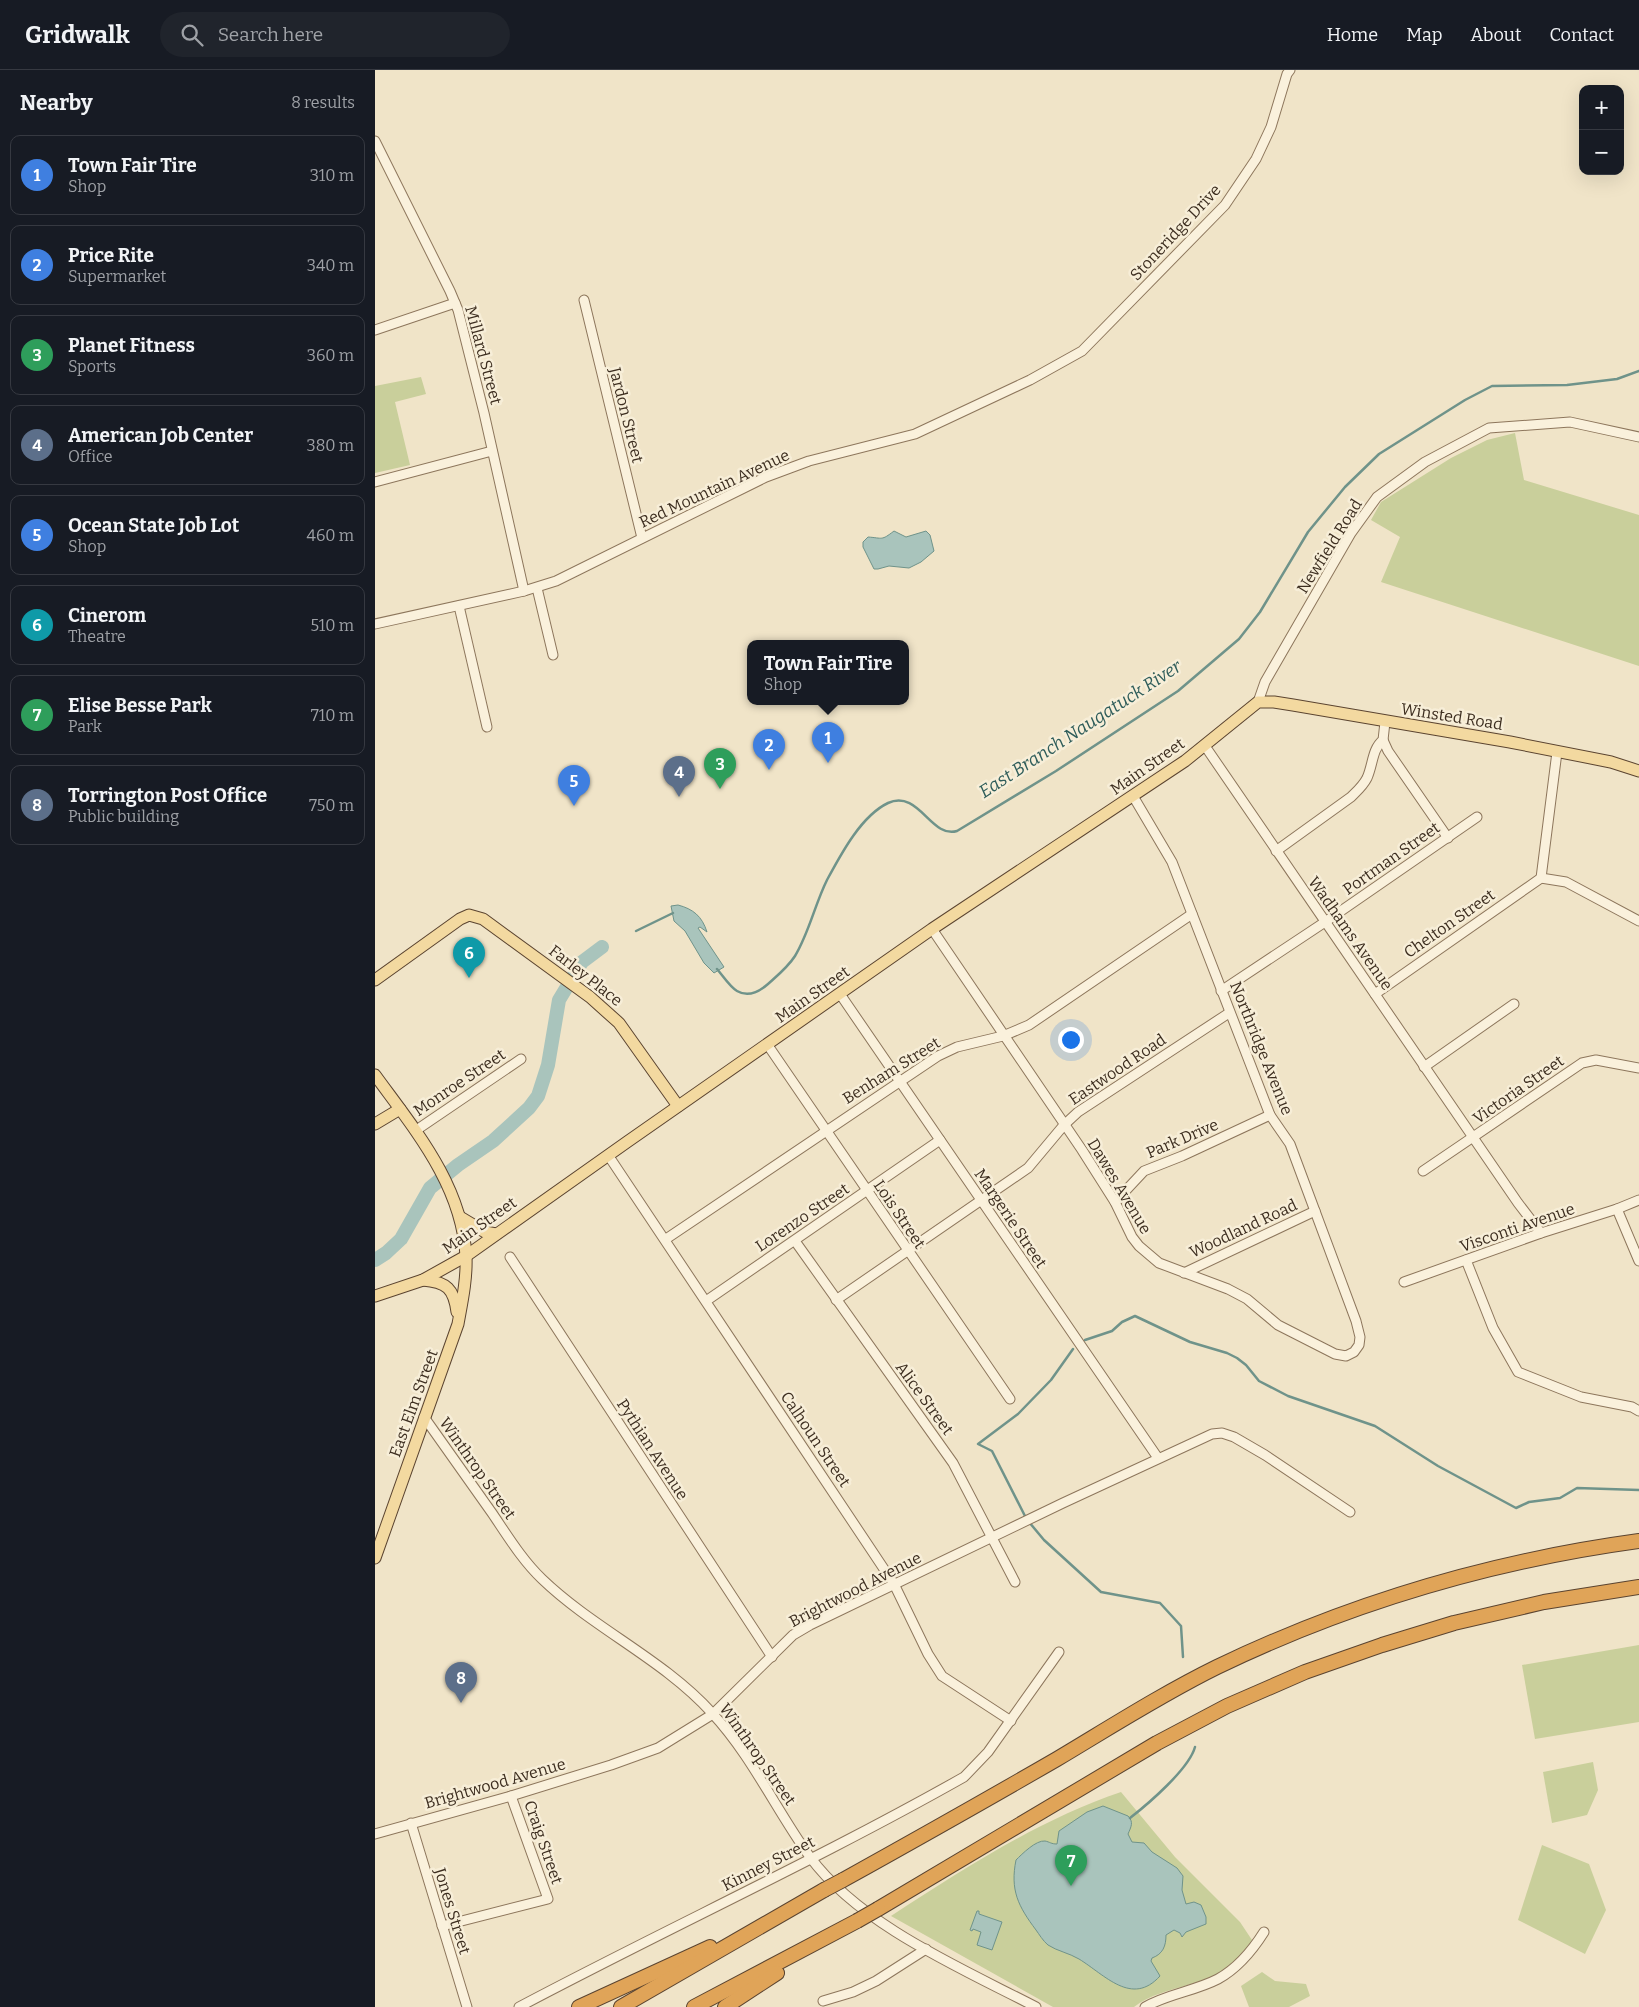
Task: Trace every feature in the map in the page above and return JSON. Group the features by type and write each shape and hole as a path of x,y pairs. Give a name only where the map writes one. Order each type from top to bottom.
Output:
{"highway":[{"path":"621,2007 824,1890 967,1811 1145,1706 1215,1668 1281,1638 1363,1607 1474,1573 1544,1557 1639,1541"},
{"path":"725,2007 877,1909 1157,1743 1227,1706 1288,1680 1382,1645 1454,1623 1544,1602 1639,1587"},
{"path":"579,2007 777,1917"},
{"path":"694,2007 842,1930"}],"main road":[{"name":"Winsted Road","path":"1258,702 1293,705 1510,742 1611,762 1639,771"},
{"name":"Main Street","path":"375,1296 423,1280 466,1256 932,930 1205,746 1258,702"},
{"name":"Farley Place","path":"375,980 457,922 472,915 492,924 578,988 619,1023 678,1106"},
{"name":"East Elm Street","path":"375,1075 439,1166 453,1194 460,1217 466,1256 465,1284 458,1324 375,1558"},
{"path":"375,1124 400,1109"},
{"path":"460,1217 479,1229 496,1234"},
{"path":"423,1280 437,1281 450,1290 455,1297 458,1324"}],"street":[{"name":"Stoneridge Drive","path":"1108,326 1225,205 1256,159 1271,127 1287,74 1290,70"},
{"name":"Millard Street","path":"375,141 379,159 455,303 524,591"},
{"name":"Jardon Street","path":"584,300 642,538"},
{"path":"375,330 455,303"},
{"name":"Red Mountain Avenue","path":"375,624 537,588 556,581 766,477 809,461 915,434 968,410 1030,380 1083,351 1108,326"},
{"name":"Newfield Road","path":"1258,702 1265,682 1351,533 1377,498 1425,462 1489,428 1570,422 1639,437"},
{"path":"375,482 492,451"},
{"path":"537,588 553,655"},
{"path":"459,606 487,727"},
{"path":"1385,722 1383,740 1388,751 1448,838"},
{"path":"1276,851 1361,788 1368,776 1377,745 1383,740"},
{"name":"Wadhams Avenue","path":"1205,746 1518,1204 1541,1233"},
{"path":"1557,752 1541,878 1566,882 1639,921"},
{"name":"Northridge Avenue","path":"1133,796 1172,862 1270,1115 1290,1144 1356,1321 1360,1338 1359,1345 1354,1352 1346,1356 1335,1354"},
{"name":"Portman Street","path":"1221,991 1477,817"},
{"name":"Chelton Street","path":"1375,994 1541,878"},
{"name":"Benham Street","path":"666,1239 938,1056 957,1047 1003,1036 1029,1025 1192,914"},
{"name":"Dawes Avenue","path":"932,930 1082,1150 1115,1202 1131,1237 1139,1246 1159,1263 1241,1296 1278,1325 1335,1354"},
{"name":"Margerie Street","path":"840,994 1158,1458"},
{"path":"1425,1067 1514,1004"},
{"name":"Eastwood Road","path":"836,1300 1028,1168 1064,1125 1078,1112 1229,1013"},
{"name":"Lois Street","path":"767,1044 1010,1399"},
{"name":"Monroe Street","path":"415,1131 521,1058"},
{"name":"Victoria Street","path":"1423,1171 1582,1063 1596,1060 1639,1068"},
{"name":"Park Drive","path":"1115,1202 1144,1170 1183,1156 1270,1115"},
{"name":"Lorenzo Street","path":"706,1300 795,1241 940,1140"},
{"name":"Calhoun Street","path":"608,1155 666,1239 894,1584 928,1654 941,1676 1011,1721"},
{"name":"Visconti Avenue","path":"1404,1282 1541,1233 1617,1210 1639,1200"},
{"path":"1617,1210 1639,1261"},
{"name":"Woodland Road","path":"1185,1273 1315,1211"},
{"name":"Alice Street","path":"795,1241 953,1463 1015,1582"},
{"name":"Pythian Avenue","path":"510,1257 772,1657"},
{"path":"1466,1260 1493,1328 1518,1372 1581,1397 1632,1407 1639,1411"},
{"name":"Winthrop Street","path":"425,1417 518,1551 541,1578 564,1598 680,1682 713,1714 757,1774 810,1858 846,1895 884,1925 1035,2007"},
{"name":"Brightwood Avenue","path":"375,1834 511,1796 611,1765 658,1748 713,1714 793,1635 810,1625 1212,1434 1222,1433 1234,1437 1265,1455 1350,1512"},
{"name":"Kinney Street","path":"519,2007 964,1777 988,1752 1059,1652"},
{"name":"Craig Street","path":"442,1926 548,1899 511,1796"},
{"name":"Jones Street","path":"411,1823 467,2007"},
{"path":"1145,2007 1217,1979 1239,1965 1264,1932"},
{"path":"823,2000 853,1992 876,1981 926,1949"}],"green space":[{"path":"421,377 426,394 395,402 410,465 375,473 375,386"},
{"path":"1515,433 1524,480 1639,515 1639,666 1381,582 1400,537 1371,520 1381,502 1451,458 1487,440"},
{"path":"1639,1645 1639,1722 1535,1739 1522,1665"},
{"path":"1593,1762 1598,1790 1587,1815 1552,1823 1543,1772"},
{"path":"1121,1792 1175,1857 1240,1922 1252,1940 1242,1956 1218,1974 1160,1993 1134,2007 1053,2007 891,1916 974,1863 1031,1831 1090,1803"},
{"path":"1542,1845 1589,1864 1606,1910 1585,1954 1518,1920"},
{"path":"1262,1972 1275,1981 1306,1984 1310,1996 1289,2007 1249,2007 1241,1986"}],"water":[{"path":"894,531 906,537 926,531 930,535 934,551 921,562 909,568 889,566 874,569 863,547 863,542 868,537 882,538"},
{"path":"678,905 700,917 707,932 700,927 698,928 724,967 714,973 704,963 685,931 674,921 671,906"},
{"path":"1103,1806 1130,1818 1131,1825 1128,1834 1132,1842 1144,1843 1152,1852 1177,1868 1183,1876 1182,1890 1186,1904 1194,1902 1201,1905 1206,1917 1206,1924 1186,1932 1182,1937 1180,1933 1174,1930 1166,1935 1163,1949 1151,1961 1160,1976 1150,1985 1139,1989 1119,1985 1079,1959 1048,1945 1024,1913 1015,1889 1014,1871 1016,1860 1022,1854 1041,1841 1057,1844 1059,1831 1087,1812"},
{"path":"977,1911 979,1911 979,1914 1002,1922 992,1950 977,1945 981,1932 973,1929 972,1931 970,1930"}],"waterway":[{"name":"East Branch Naugatuck River","path":"717,969 734,989 746,994 754,993 761,989 783,971 800,947 823,889 845,848 861,826 878,809 888,803 899,801 908,803 917,808 940,828 948,832 957,831 1056,771 1178,691 1239,639 1260,612 1308,532 1345,487 1379,454 1465,400 1492,386 1567,385 1617,379 1639,371"},
{"name":"East Branch Naugatuck River","path":"636,931 673,913"},
{"name":"East Branch Naugatuck River","path":"375,1260 401,1239 430,1188 458,1165 493,1141 529,1108 538,1096 548,1065 559,1000 582,962 602,947"},
{"path":"1085,1340 1112,1331 1122,1322 1135,1316 1190,1342 1227,1353 1237,1358 1246,1365 1259,1381 1288,1396 1375,1426 1438,1466 1516,1508 1529,1502 1560,1498 1577,1488 1639,1490"},
{"path":"1026,1518 992,1451 978,1444 1018,1414 1051,1380 1073,1349"},
{"path":"1029,1522 1044,1540 1101,1592 1160,1603 1181,1626 1183,1657"},
{"path":"1130,1818 1177,1775 1191,1756 1195,1747"}],"place":[{"name":"Town Fair Tire","path":"828,763"},
{"name":"Price Rite","path":"769,770"},
{"name":"Planet Fitness","path":"720,789"},
{"name":"American Job Center","path":"679,797"},
{"name":"Ocean State Job Lot","path":"574,806"},
{"name":"Cinerom","path":"469,978"},
{"name":"Torrington Post Office","path":"461,1703"},
{"name":"Elise Besse Park","path":"1071,1886"}]}
